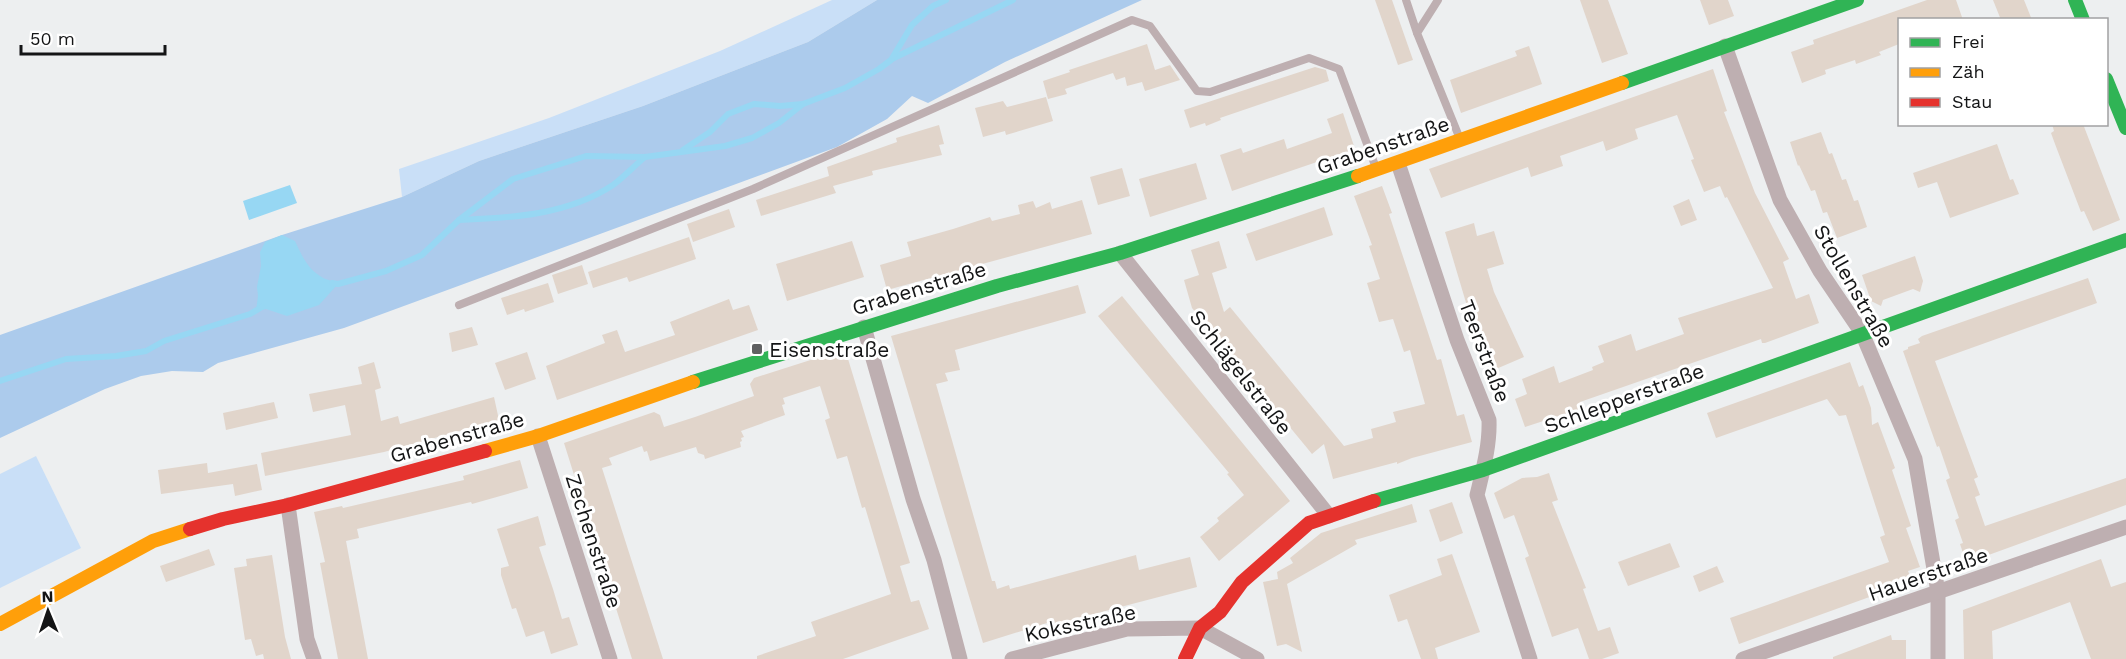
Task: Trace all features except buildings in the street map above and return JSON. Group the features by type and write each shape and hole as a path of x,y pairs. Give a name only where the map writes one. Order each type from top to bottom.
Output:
{"street":[{"name":"Grabenstraße","path":"0,624 153,541 223,519 288,505 537,436 735,367 997,286 1120,253 1398,163 1857,0"},
{"path":"2075,0 2082,18"},
{"name":"Stollenstraße","path":"1725,46 1780,200 1820,272 1862,333 1915,459 1938,592 1938,659"},
{"path":"2108,84 2126,128"},
{"name":"Teerstraße","path":"1398,163 1457,340 1489,420 1489,433 1477,495 1530,659"},
{"name":"Schlepperstraße","path":"1185,659 1200,628 1220,612 1242,582 1309,524 1389,496 1483,470 2126,240"},
{"name":"Schlägelstraße","path":"1120,253 1329,516"},
{"path":"864,327 934,560 960,659"},
{"name":"Zechenstraße","path":"537,436 610,659"},
{"path":"288,505 307,639 314,659"},
{"name":"Hauerstraße","path":"1743,659 2126,527"},
{"name":"Koksstraße","path":"1012,659 1127,629 1200,628 1257,659"}],"lane":[{"path":"1406,0 1461,141"},
{"path":"1418,33 1438,0"},
{"path":"459,304 753,189 1132,20 1150,26 1197,91 1210,92 1309,58 1339,69 1377,170"}],"shaded area":[{"path":"832,0 877,0 808,42 643,106 479,161 402,197 399,169 549,118 720,51"},
{"path":"877,0 1142,0 1005,62 928,103 912,96 887,119 837,147 344,328 218,363 203,372 172,371 141,376 105,389 0,438 0,335 282,235 402,197 479,161 643,106 808,42"},
{"path":"290,185 297,203 249,220 243,201"},
{"path":"282,235 295,241 315,273 338,284 319,305 287,316 266,309 256,311 261,266 260,252 265,242"},
{"path":"36,456 81,548 0,588 0,474"}],"waterway":[{"path":"683,150 710,132 728,114 754,104 780,106 803,104 845,88 879,69 891,60 912,25 933,6 946,0"},
{"path":"892,59 1013,0"},
{"path":"332,283 338,284 386,271 422,255 459,220 513,179 586,156 645,157 725,146 752,138 779,123 803,104"},
{"path":"459,220 519,216 577,203 613,185 645,157"},
{"path":"0,381 66,359 116,356 146,351 164,341 250,314 262,307"}],"traffic: fast":[{"path":"1622,83 1857,0"},
{"path":"2075,0 2082,18"},
{"path":"2108,84 2126,128"},
{"path":"693,382 997,286 1120,253 1358,176"},
{"path":"1374,501 1483,470 2126,240"}],"traffic: slow":[{"path":"1358,176 1622,83"},
{"path":"485,451 538,436 693,382"},
{"path":"0,624 153,541 190,529"}],"traffic: jam":[{"path":"190,529 223,519 288,505 485,451"},
{"path":"1185,659 1200,628 1220,612 1242,582 1309,523 1374,501"}],"place":[{"name":"Eisenstraße","path":"757,349"}]}
